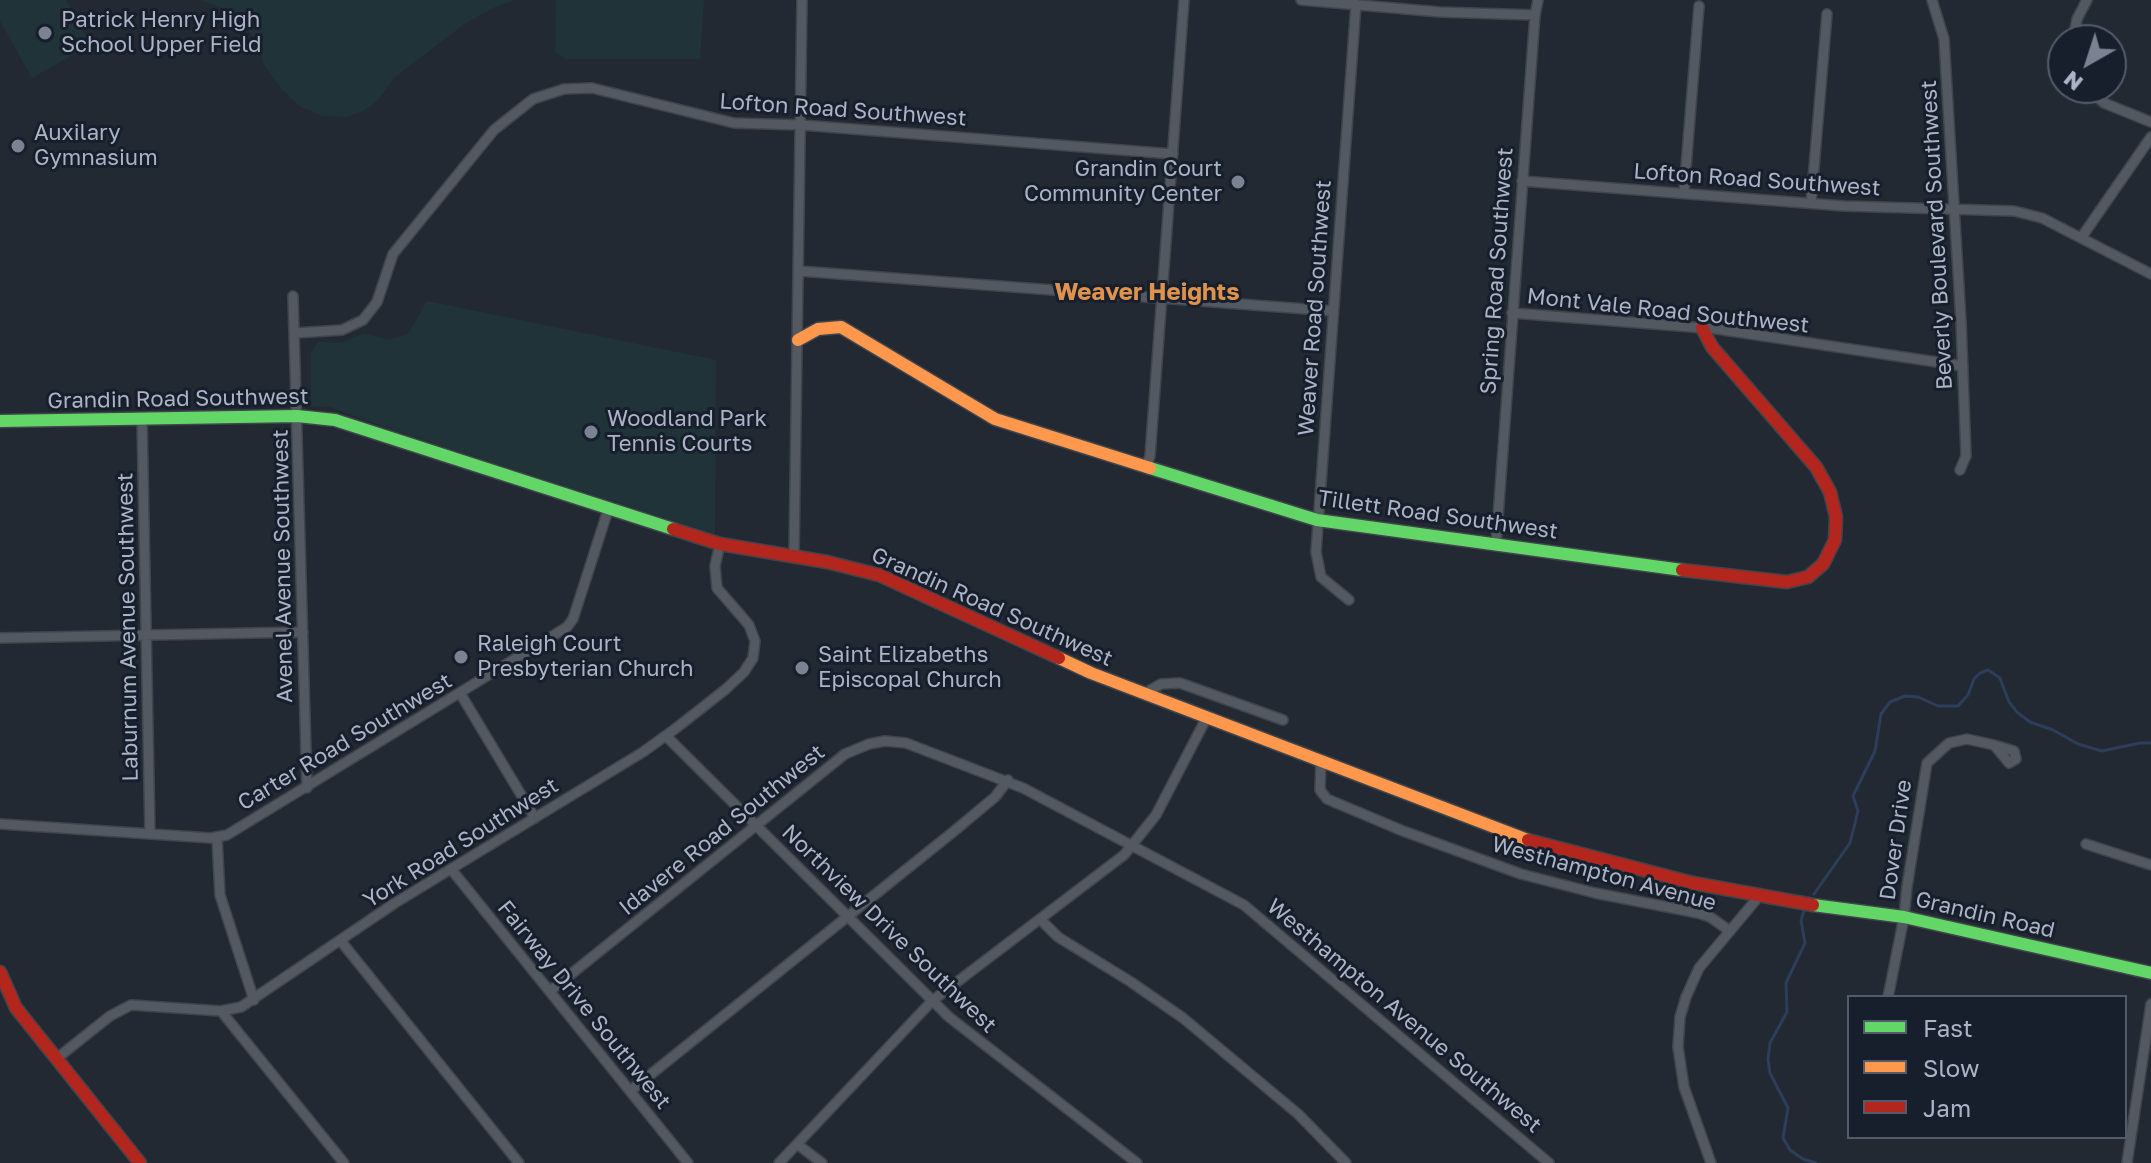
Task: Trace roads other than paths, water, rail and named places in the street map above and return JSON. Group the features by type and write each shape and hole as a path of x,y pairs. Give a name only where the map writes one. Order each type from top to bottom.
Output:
{"street":[{"path":"794,556 802,0"},
{"path":"1146,467 1150,456 1184,0"},
{"path":"1301,0 1440,12 1535,15"},
{"name":"Spring Road Southwest","path":"1496,544 1538,0"},
{"name":"Beverly Boulevard Southwest","path":"1932,0 1944,39 1963,366 1966,456 1960,470"},
{"path":"2076,24 2087,0"},
{"name":"Weaver Road Southwest","path":"1349,600 1329,585 1318,569 1317,520 1356,4"},
{"path":"1684,192 1699,6"},
{"path":"1811,203 1827,14"},
{"name":"Lofton Road Southwest","path":"295,333 342,330 363,320 377,302 393,254 494,130 524,104 545,93 564,89 592,88 725,122 801,125 1173,154"},
{"path":"2106,104 2151,122"},
{"path":"2081,238 2151,137"},
{"name":"Lofton Road Southwest","path":"1522,181 1811,203 2028,213 2151,274"},
{"path":"799,271 1333,311"},
{"name":"Avenel Avenue Southwest","path":"293,296 307,788"},
{"name":"Mont Vale Road Southwest","path":"1512,313 1702,328 1963,366"},
{"name":"Tillett Road Southwest","path":"798,340 833,326 849,330 995,419 1317,520 1787,582 1808,577 1828,557 1835,540 1836,517 1830,492 1816,467 1712,347 1702,328"},
{"name":"Grandin Road Southwest","path":"0,421 297,416 335,420 720,544 827,562 879,575 1065,662 1513,835 1681,880 1809,903"},
{"name":"Laburnum Avenue Southwest","path":"142,419 150,834"},
{"name":"Carter Road Southwest","path":"217,838 307,788 571,624 609,507"},
{"name":"York Road Southwest","path":"56,1059 124,1007 131,1005 221,1011 241,1007 451,869 666,736 726,689 744,672 753,658 755,641 749,625 717,588 715,566 720,544"},
{"path":"0,638 303,632"},
{"path":"1144,694 1161,684 1180,683 1283,720"},
{"path":"460,693 535,818"},
{"path":"779,1163 953,982 1106,871 1133,845 1156,815 1207,717"},
{"name":"Northview Drive Southwest","path":"666,736 932,1001 969,1034 1137,1163"},
{"name":"Dover Drive","path":"1888,995 1904,917 1927,763 1940,749 1959,740 1977,740 1994,745"},
{"name":"Idavere Road Southwest","path":"550,991 854,749 897,741 932,752"},
{"name":"Westhampton Avenue Southwest","path":"932,752 1008,780 1244,905 1549,1163"},
{"name":"Westhampton Avenue","path":"1321,760 1319,779 1323,795 1403,831 1533,877 1595,893 1698,913 1730,931"},
{"path":"630,1091 995,797 1008,780"},
{"path":"0,824 217,838 220,895 254,1000"},
{"path":"2086,844 2151,865"},
{"name":"Fairway Drive Southwest","path":"451,869 688,1163"},
{"path":"1711,1163 1684,1087 1678,1031 1695,976 1709,954 1760,895"},
{"name":"Grandin Road","path":"1809,903 1904,917 2151,973"},
{"path":"1040,919 1058,937 1183,1018 1298,1114 1346,1163"},
{"path":"340,940 519,1163"},
{"path":"0,972 16,1008 140,1163"},
{"path":"2127,1163 2130,1112 2151,1004"},
{"path":"221,1011 344,1163"},
{"path":"797,1144 822,1163"}],"waterway":[{"path":"1814,894 1850,843 1858,811 1853,796 1875,751 1881,714 1890,702 1905,696 1918,697 1938,706 1958,706 1968,695 1974,679 1988,670 2000,678 2009,702 2017,712 2030,722 2078,744 2102,751 2151,743"},
{"path":"1804,911 1801,920 1805,943 1786,983 1787,1012 1770,1043 1768,1059 1770,1073 1788,1108 1783,1138 1790,1150 1816,1163"}],"place":[{"name":"Patrick Henry High School Upper Field","path":"45,33"},
{"name":"Auxilary Gymnasium","path":"18,146"},
{"name":"Grandin Court Community Center","path":"1238,182"},
{"name":"Woodland Park Tennis Courts","path":"591,432"},
{"name":"Raleigh Court Presbyterian Church","path":"461,657"},
{"name":"Saint Elizabeths Episcopal Church","path":"802,668"}],"district":[{"name":"Weaver Heights","path":"1147,292"}]}
